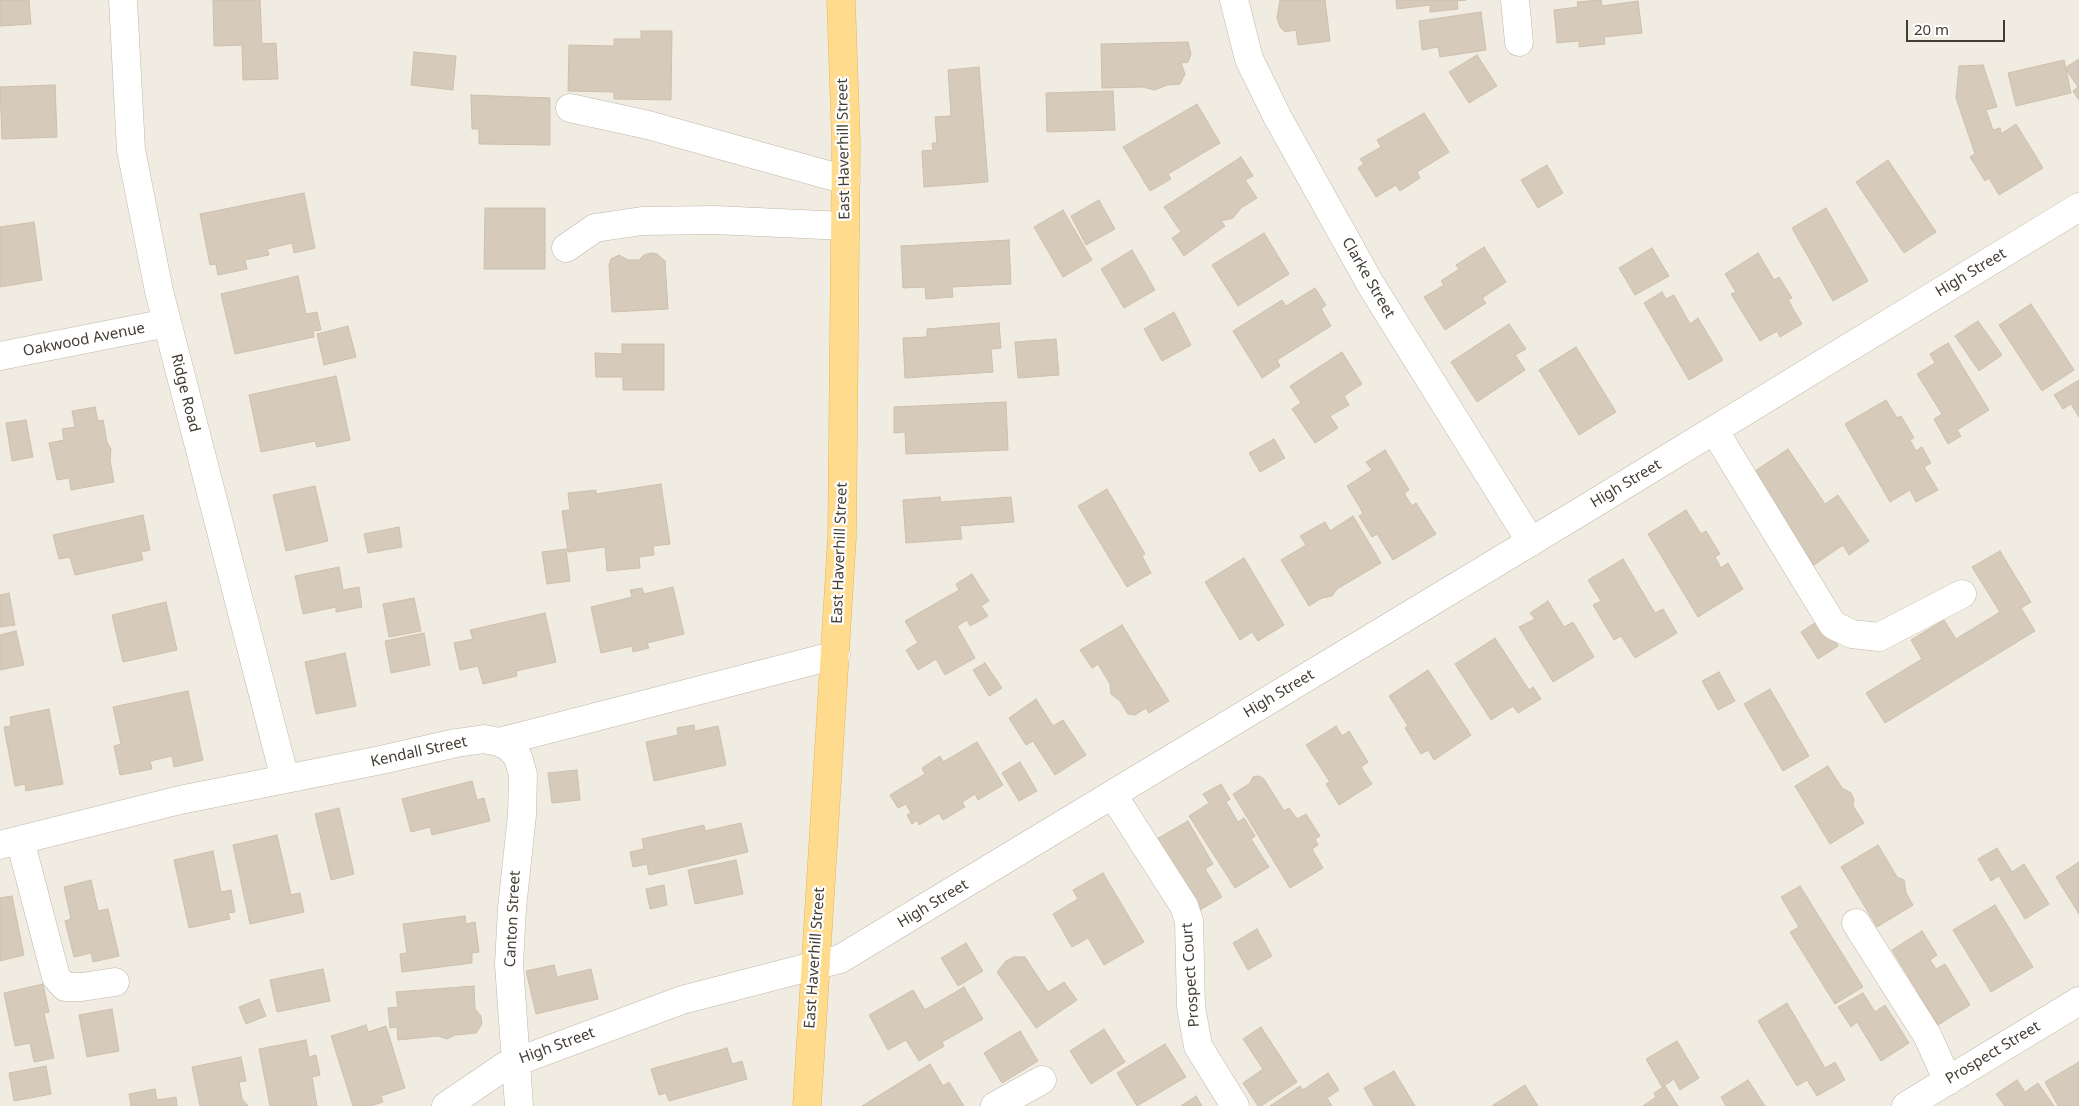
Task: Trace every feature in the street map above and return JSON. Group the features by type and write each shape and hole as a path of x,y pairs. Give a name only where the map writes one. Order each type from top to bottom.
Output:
{"main road":[{"name":"East Haverhill Street","path":"807,1106 814,966 836,656 842,538 846,180 840,0"}],"street":[{"name":"Ridge Road","path":"123,0 131,150 158,290 285,779"},
{"name":"Clarke Street","path":"1234,0 1249,60 1278,118 1371,285 1530,542"},
{"path":"1515,0 1519,42"},
{"path":"570,108 648,125 846,180"},
{"name":"High Street","path":"446,1106 505,1066 682,1000 840,959 1530,542 2079,207"},
{"path":"566,248 595,228 642,221 714,220 846,226"},
{"name":"Oakwood Avenue","path":"0,356 168,324"},
{"path":"1714,430 1832,625 1852,634 1879,637 1962,594"},
{"name":"Kendall Street","path":"10,842 180,800 456,743 484,740 499,742 836,656"},
{"name":"Canton Street","path":"499,742 509,747 518,757 523,776 522,814 512,908 509,964 518,1106"},
{"name":"Prospect Court","path":"1113,794 1184,906 1189,921 1191,1007 1198,1046 1235,1106"},
{"path":"10,842 56,977 65,987 115,982"},
{"path":"1856,923 1927,1035 1948,1081"},
{"name":"Prospect Street","path":"1906,1106 2079,1001"},
{"path":"995,1106 1042,1080"}],"building":[{"path":"0,0 29,0 31,24 0,26"},
{"path":"213,0 260,0 262,44 276,43 278,79 243,80 242,45 214,46"},
{"path":"1280,0 1325,0 1330,41 1298,45 1296,30 1285,32 1280,27 1277,18"},
{"path":"1396,0 1466,0 1457,1 1458,9 1430,12 1430,5 1397,9"},
{"path":"1601,0 1602,6 1638,1 1642,33 1604,37 1605,44 1579,47 1579,41 1557,43 1554,10 1578,7 1577,2"},
{"path":"1481,12 1486,50 1440,57 1438,47 1422,50 1419,21"},
{"path":"641,31 672,31 671,100 614,99 614,92 568,91 569,45 614,46 614,39 641,39"},
{"path":"1188,42 1191,54 1188,62 1181,63 1185,74 1180,84 1167,85 1155,90 1142,87 1102,88 1101,44"},
{"path":"414,52 456,56 453,90 411,85"},
{"path":"1477,55 1497,86 1469,103 1449,72"},
{"path":"2079,59 2079,100 2073,91 2078,87 2065,68"},
{"path":"2064,60 2071,93 2016,106 2008,73"},
{"path":"1983,65 1997,107 1986,110 1993,130 2000,128 2001,134 2016,124 2043,168 1999,195 1989,178 1985,181 1970,157 1975,154 1956,98 1959,66"},
{"path":"979,67 988,182 924,187 922,151 933,150 932,143 937,143 935,117 951,116 948,70"},
{"path":"55,85 57,137 2,139 0,87"},
{"path":"1113,91 1115,130 1047,132 1046,93"},
{"path":"471,95 550,98 550,145 479,144 479,129 472,129"},
{"path":"1197,104 1220,143 1168,174 1171,179 1150,191 1123,147"},
{"path":"1424,113 1449,152 1417,172 1420,178 1400,191 1396,185 1376,197 1358,168 1364,164 1360,159 1381,147 1377,140"},
{"path":"1241,157 1253,176 1245,180 1257,198 1241,208 1233,218 1221,221 1225,226 1184,256 1172,238 1181,232 1164,207"},
{"path":"1888,160 1936,232 1904,253 1856,182"},
{"path":"1547,165 1563,193 1538,208 1521,180"},
{"path":"304,193 315,248 294,253 292,243 267,249 269,255 245,260 247,269 218,275 216,264 210,265 200,214"},
{"path":"1099,200 1115,229 1086,245 1071,216"},
{"path":"485,208 545,208 545,269 484,269"},
{"path":"1826,208 1868,281 1833,301 1792,228"},
{"path":"1063,210 1092,260 1063,277 1034,227"},
{"path":"34,222 42,280 0,287 0,227"},
{"path":"1264,233 1289,274 1238,306 1212,265"},
{"path":"1009,240 1011,284 952,287 953,297 926,299 925,287 903,288 901,246"},
{"path":"1484,247 1506,282 1482,298 1486,303 1445,330 1424,297 1444,285 1441,281 1459,269 1456,265"},
{"path":"1652,248 1669,276 1635,295 1619,268"},
{"path":"1132,250 1155,290 1124,308 1101,269"},
{"path":"1758,253 1774,280 1779,277 1792,298 1788,300 1802,324 1780,337 1777,331 1760,341 1731,294 1736,292 1725,274"},
{"path":"657,254 665,261 668,309 612,312 609,265 611,259 619,255 628,260 639,260 644,255"},
{"path":"298,276 306,314 317,312 321,330 313,331 314,337 235,354 221,294"},
{"path":"1315,288 1326,305 1321,309 1331,326 1277,360 1280,366 1262,378 1233,331 1282,300 1286,306"},
{"path":"1662,292 1666,299 1674,295 1690,324 1698,318 1723,360 1689,380 1644,303"},
{"path":"2031,304 2074,370 2042,391 1999,325"},
{"path":"1174,312 1191,345 1162,361 1144,329"},
{"path":"1978,321 2002,355 1979,371 1955,336"},
{"path":"999,323 1001,348 991,349 993,372 905,378 903,338 927,337 927,329"},
{"path":"1509,324 1526,349 1515,355 1525,370 1477,402 1451,362"},
{"path":"348,326 356,357 324,365 317,334"},
{"path":"1056,339 1059,375 1018,378 1015,342"},
{"path":"1948,343 1989,410 1957,430 1961,436 1948,444 1934,419 1942,414 1917,374 1935,363 1930,354"},
{"path":"622,344 664,344 664,390 623,390 623,377 596,377 595,353 622,354"},
{"path":"1576,347 1616,412 1579,435 1539,370"},
{"path":"1342,352 1362,384 1344,396 1349,405 1330,416 1338,428 1315,443 1292,409 1301,403 1290,386"},
{"path":"336,376 350,440 317,447 315,441 261,452 249,395"},
{"path":"2079,380 2079,417 2071,404 2063,409 2054,395"},
{"path":"1886,400 1897,418 1901,416 1914,438 1910,440 1916,451 1922,447 1931,463 1924,467 1938,490 1916,502 1910,490 1890,502 1845,424"},
{"path":"1006,402 1008,450 906,454 905,432 894,433 894,407"},
{"path":"95,407 98,421 103,420 107,442 111,449 110,460 114,482 71,490 69,478 57,480 49,443 64,440 62,429 75,427 72,411"},
{"path":"26,420 33,457 12,461 6,423"},
{"path":"1274,439 1285,458 1260,472 1249,453"},
{"path":"1788,449 1825,504 1838,495 1869,541 1849,555 1843,545 1814,565 1804,550 1798,554 1766,504 1773,499 1755,471"},
{"path":"1385,450 1409,490 1404,493 1412,506 1416,503 1436,534 1393,560 1377,534 1372,537 1359,516 1363,513 1347,486 1372,470 1366,462"},
{"path":"661,484 670,544 653,546 654,555 639,557 640,568 607,571 605,547 568,552 562,511 570,510 568,493 596,490 596,494"},
{"path":"315,486 328,541 286,551 273,495"},
{"path":"1107,489 1145,554 1142,556 1151,573 1127,587 1078,506"},
{"path":"940,497 941,502 1011,497 1014,522 960,526 962,539 906,543 903,500"},
{"path":"1686,510 1701,534 1706,531 1720,554 1715,557 1721,568 1728,563 1743,589 1698,617 1648,534"},
{"path":"143,515 150,550 141,552 143,560 75,575 70,557 59,559 53,535"},
{"path":"1353,516 1381,563 1337,589 1332,596 1322,598 1309,606 1281,560 1306,545 1300,536 1325,522 1330,531"},
{"path":"399,527 402,547 368,553 364,534"},
{"path":"566,549 570,581 547,584 542,552"},
{"path":"2000,551 2031,602 2021,608 2035,631 1885,723 1866,693 1922,659 1911,640 1944,620 1956,639 2000,612 1972,567"},
{"path":"1244,558 1284,625 1258,641 1252,632 1240,640 1205,582"},
{"path":"1623,559 1655,613 1663,609 1677,633 1635,658 1621,636 1614,640 1593,605 1601,601 1588,580"},
{"path":"339,567 343,590 359,587 362,607 336,612 336,607 303,614 295,576"},
{"path":"972,574 989,601 981,606 988,616 970,626 967,620 957,626 975,658 945,675 936,659 918,670 906,650 918,643 905,621 959,590 956,584"},
{"path":"673,587 684,634 647,643 649,648 633,652 632,646 601,653 591,607 632,597 630,590 642,588 644,594"},
{"path":"9,593 15,625 0,627 0,595"},
{"path":"414,598 421,631 389,637 383,604"},
{"path":"1548,601 1564,627 1573,622 1594,657 1553,682 1519,627 1535,619 1530,613"},
{"path":"166,602 177,650 123,662 112,615"},
{"path":"545,613 556,662 516,671 517,676 483,684 478,666 460,670 454,643 473,639 470,630"},
{"path":"1821,619 1838,646 1818,659 1801,632"},
{"path":"1122,625 1169,701 1149,713 1146,708 1135,715 1128,714 1120,701 1111,694 1110,684 1098,664 1092,668 1080,650"},
{"path":"16,631 24,665 0,670 0,635"},
{"path":"424,633 430,665 391,673 385,641"},
{"path":"1495,638 1529,690 1533,687 1541,699 1518,713 1513,706 1491,720 1455,664"},
{"path":"345,653 356,706 316,714 305,662"},
{"path":"985,663 1002,688 989,696 973,670"},
{"path":"1428,670 1471,735 1434,760 1428,750 1421,754 1405,728 1408,726 1389,696"},
{"path":"1719,672 1735,701 1718,710 1702,681"},
{"path":"1770,689 1809,756 1783,771 1744,704"},
{"path":"188,691 203,760 174,767 172,756 150,761 152,769 120,775 114,746 121,744 113,707"},
{"path":"1036,699 1053,726 1063,720 1086,755 1055,775 1033,741 1026,745 1009,718"},
{"path":"49,709 63,784 26,791 25,784 15,786 4,727 11,726 10,717"},
{"path":"694,725 695,731 718,726 726,765 654,781 646,742 678,735 677,728"},
{"path":"1336,726 1342,736 1349,731 1368,762 1361,767 1372,784 1339,805 1326,784 1330,782 1306,745"},
{"path":"977,742 1003,785 978,800 975,794 962,802 965,807 943,820 939,813 919,825 917,820 912,824 907,815 911,813 906,804 898,808 890,795 925,774 922,768 940,756 943,762"},
{"path":"1020,762 1037,791 1019,801 1002,773"},
{"path":"1828,766 1842,788 1851,793 1854,800 1853,806 1864,823 1830,844 1795,786"},
{"path":"577,770 580,800 552,803 548,773"},
{"path":"1259,776 1264,779 1284,811 1289,808 1297,819 1306,814 1320,836 1315,839 1318,845 1312,849 1323,868 1290,888 1233,794 1249,784 1253,777"},
{"path":"472,781 477,800 484,798 490,821 432,835 430,827 411,832 402,799"},
{"path":"1221,784 1230,799 1226,802 1238,822 1244,818 1255,836 1251,839 1269,867 1235,888 1189,816 1209,803 1203,794"},
{"path":"339,808 354,874 331,880 315,814"},
{"path":"1188,821 1213,864 1205,869 1222,897 1198,911 1155,840"},
{"path":"741,823 748,852 649,875 647,864 633,867 630,852 644,849 642,839 704,825 705,831"},
{"path":"277,835 291,895 300,893 304,912 250,924 233,845"},
{"path":"1878,845 1897,877 1904,880 1906,893 1913,905 1877,927 1841,867"},
{"path":"1997,848 2012,872 2024,864 2049,904 2025,919 1999,876 1991,881 1978,859"},
{"path":"213,851 221,892 231,890 235,912 228,913 230,919 189,928 174,860"},
{"path":"736,860 743,894 695,904 688,870"},
{"path":"2079,862 2079,914 2056,877"},
{"path":"1103,873 1144,942 1104,965 1088,938 1072,947 1053,914 1078,899 1073,890"},
{"path":"91,880 98,911 108,909 119,956 93,962 91,953 74,957 65,921 71,919 64,887"},
{"path":"664,885 667,905 650,909 646,889"},
{"path":"1800,886 1863,987 1835,1004 1790,932 1799,927 1781,897"},
{"path":"12,896 24,955 0,961 0,898"},
{"path":"1995,905 2033,967 1991,992 1953,930"},
{"path":"465,916 466,924 475,922 479,952 472,953 472,963 402,972 400,954 407,953 403,924"},
{"path":"1257,929 1272,956 1248,970 1233,943"},
{"path":"1922,931 1937,955 1930,960 1936,969 1945,964 1970,1005 1938,1025 1892,950"},
{"path":"966,943 983,971 958,986 941,958"},
{"path":"1014,957 1025,957 1048,992 1064,982 1077,1000 1036,1028 997,972 1006,961"},
{"path":"554,965 557,977 591,969 598,999 536,1014 526,971"},
{"path":"323,969 330,1001 277,1012 270,980"},
{"path":"43,984 49,1012 44,1013 54,1058 34,1062 30,1043 15,1046 4,993"},
{"path":"474,986 475,1009 481,1016 482,1024 476,1033 455,1035 447,1039 438,1036 398,1040 397,1027 390,1028 388,1008 398,1007 396,992"},
{"path":"964,987 983,1019 942,1042 944,1046 919,1061 906,1040 888,1050 869,1015 913,990 925,1010"},
{"path":"1863,993 1875,1012 1885,1005 1909,1043 1881,1061 1857,1022 1851,1027 1838,1007"},
{"path":"259,999 266,1016 246,1024 239,1007"},
{"path":"1787,1003 1825,1068 1835,1062 1845,1080 1817,1096 1807,1080 1797,1086 1758,1021"},
{"path":"112,1009 119,1051 87,1057 79,1015"},
{"path":"366,1025 368,1032 386,1026 405,1088 381,1096 383,1102 370,1106 353,1106 331,1036"},
{"path":"1261,1027 1297,1082 1261,1106 1258,1106 1243,1083 1263,1069 1243,1039"},
{"path":"1104,1029 1125,1062 1091,1084 1070,1051"},
{"path":"1020,1031 1038,1061 1002,1083 984,1053"},
{"path":"306,1040 309,1057 316,1055 320,1075 312,1077 317,1106 270,1106 259,1049"},
{"path":"1677,1041 1699,1078 1680,1090 1674,1079 1662,1087 1646,1059"},
{"path":"1165,1044 1186,1077 1137,1106 1117,1073"},
{"path":"727,1048 732,1064 742,1061 747,1079 669,1101 666,1093 659,1095 651,1069"},
{"path":"241,1057 246,1081 239,1082 242,1099 248,1106 200,1106 192,1067"},
{"path":"2079,1062 2079,1106 2058,1106 2045,1082"},
{"path":"930,1064 943,1086 949,1082 964,1106 862,1106"},
{"path":"46,1066 51,1094 14,1101 9,1073"},
{"path":"1394,1071 1415,1106 1374,1106 1364,1088"},
{"path":"1328,1073 1339,1090 1327,1098 1332,1106 1270,1106 1300,1086 1303,1090"},
{"path":"1748,1080 1765,1106 1726,1106 1721,1097"},
{"path":"2017,1080 2025,1092 2038,1083 2054,1106 2005,1106 1996,1094"},
{"path":"1525,1085 1538,1106 1492,1106"},
{"path":"1665,1086 1678,1106 1643,1106 1656,1097 1654,1093"},
{"path":"155,1089 157,1100 176,1097 177,1106 131,1106 129,1094"},
{"path":"1196,1096 1202,1106 1181,1106"}]}
